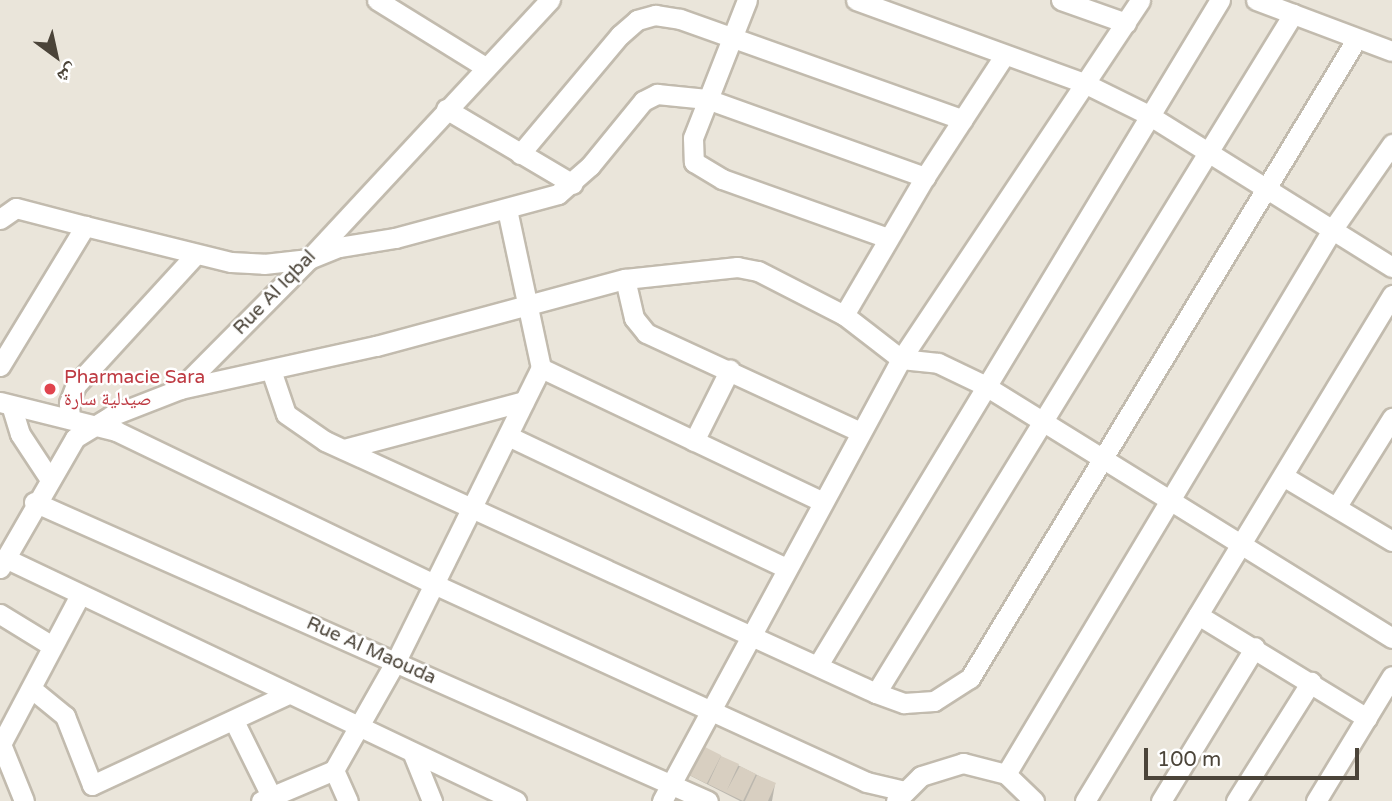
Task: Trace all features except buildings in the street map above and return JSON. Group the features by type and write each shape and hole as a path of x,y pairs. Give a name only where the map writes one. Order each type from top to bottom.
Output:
{"street":[{"path":"377,0 485,67"},
{"name":"Rue Al Iqbal","path":"2,563 34,502 68,447 91,426 180,389 309,259 550,0"},
{"path":"747,0 690,147 699,167 888,238"},
{"path":"856,0 1084,83 1147,114 1392,267"},
{"path":"1061,0 1126,23"},
{"path":"666,794 708,709 901,359 1140,0"},
{"path":"818,665 1147,114 1220,0"},
{"path":"1256,0 1356,40 1392,51"},
{"path":"876,694 1293,14"},
{"path":"520,154 559,102 638,20 666,15 963,120"},
{"path":"271,370 282,407 293,421 344,449 876,694 924,704 963,686 1104,459 1264,187 1356,40"},
{"path":"844,315 925,177 1004,56"},
{"path":"0,219 16,208 195,255 264,264 309,259 339,247 507,209 558,194 573,184 643,101 670,92 707,99 925,177"},
{"path":"446,109 573,184"},
{"path":"1006,774 1172,502 1332,230 1392,144"},
{"path":"233,721 266,799 334,770 396,661 541,368 507,209"},
{"path":"0,366 85,226"},
{"path":"70,419 69,403 76,385 195,255"},
{"path":"180,389 271,370 625,279 737,267 777,277 844,315 901,359 938,363 984,385 1172,502 1243,542 1392,638"},
{"path":"625,279 634,318 646,333 730,369 860,432"},
{"path":"1085,801 1392,295"},
{"path":"541,368 823,502"},
{"path":"694,440 730,369"},
{"path":"344,449 524,401"},
{"path":"6,405 125,435 434,584 900,796 921,776 952,765 985,765 1006,774 1034,801"},
{"path":"6,405 20,434 49,478"},
{"path":"1338,506 1392,418"},
{"path":"508,436 786,568"},
{"path":"1283,476 1338,506 1392,541"},
{"name":"Rue Al Maouda","path":"34,502 396,661 666,794 708,801"},
{"path":"2,563 79,595 516,801"},
{"path":"24,801 0,745 79,595"},
{"path":"0,614 52,646"},
{"path":"1198,615 1255,647 1367,718"},
{"path":"1161,801 1255,647"},
{"path":"1316,801 1392,676"},
{"path":"1236,801 1311,682"},
{"path":"32,688 65,716 96,793 288,694"},
{"path":"413,754 432,801"},
{"path":"334,770 348,801"},
{"path":"866,782 879,801"}],"shaded area":[{"path":"0,0 1392,0 1392,801 0,801"}],"place":[{"name":"Pharmacie Sara صيدلية سارة","path":"50,389"}]}
